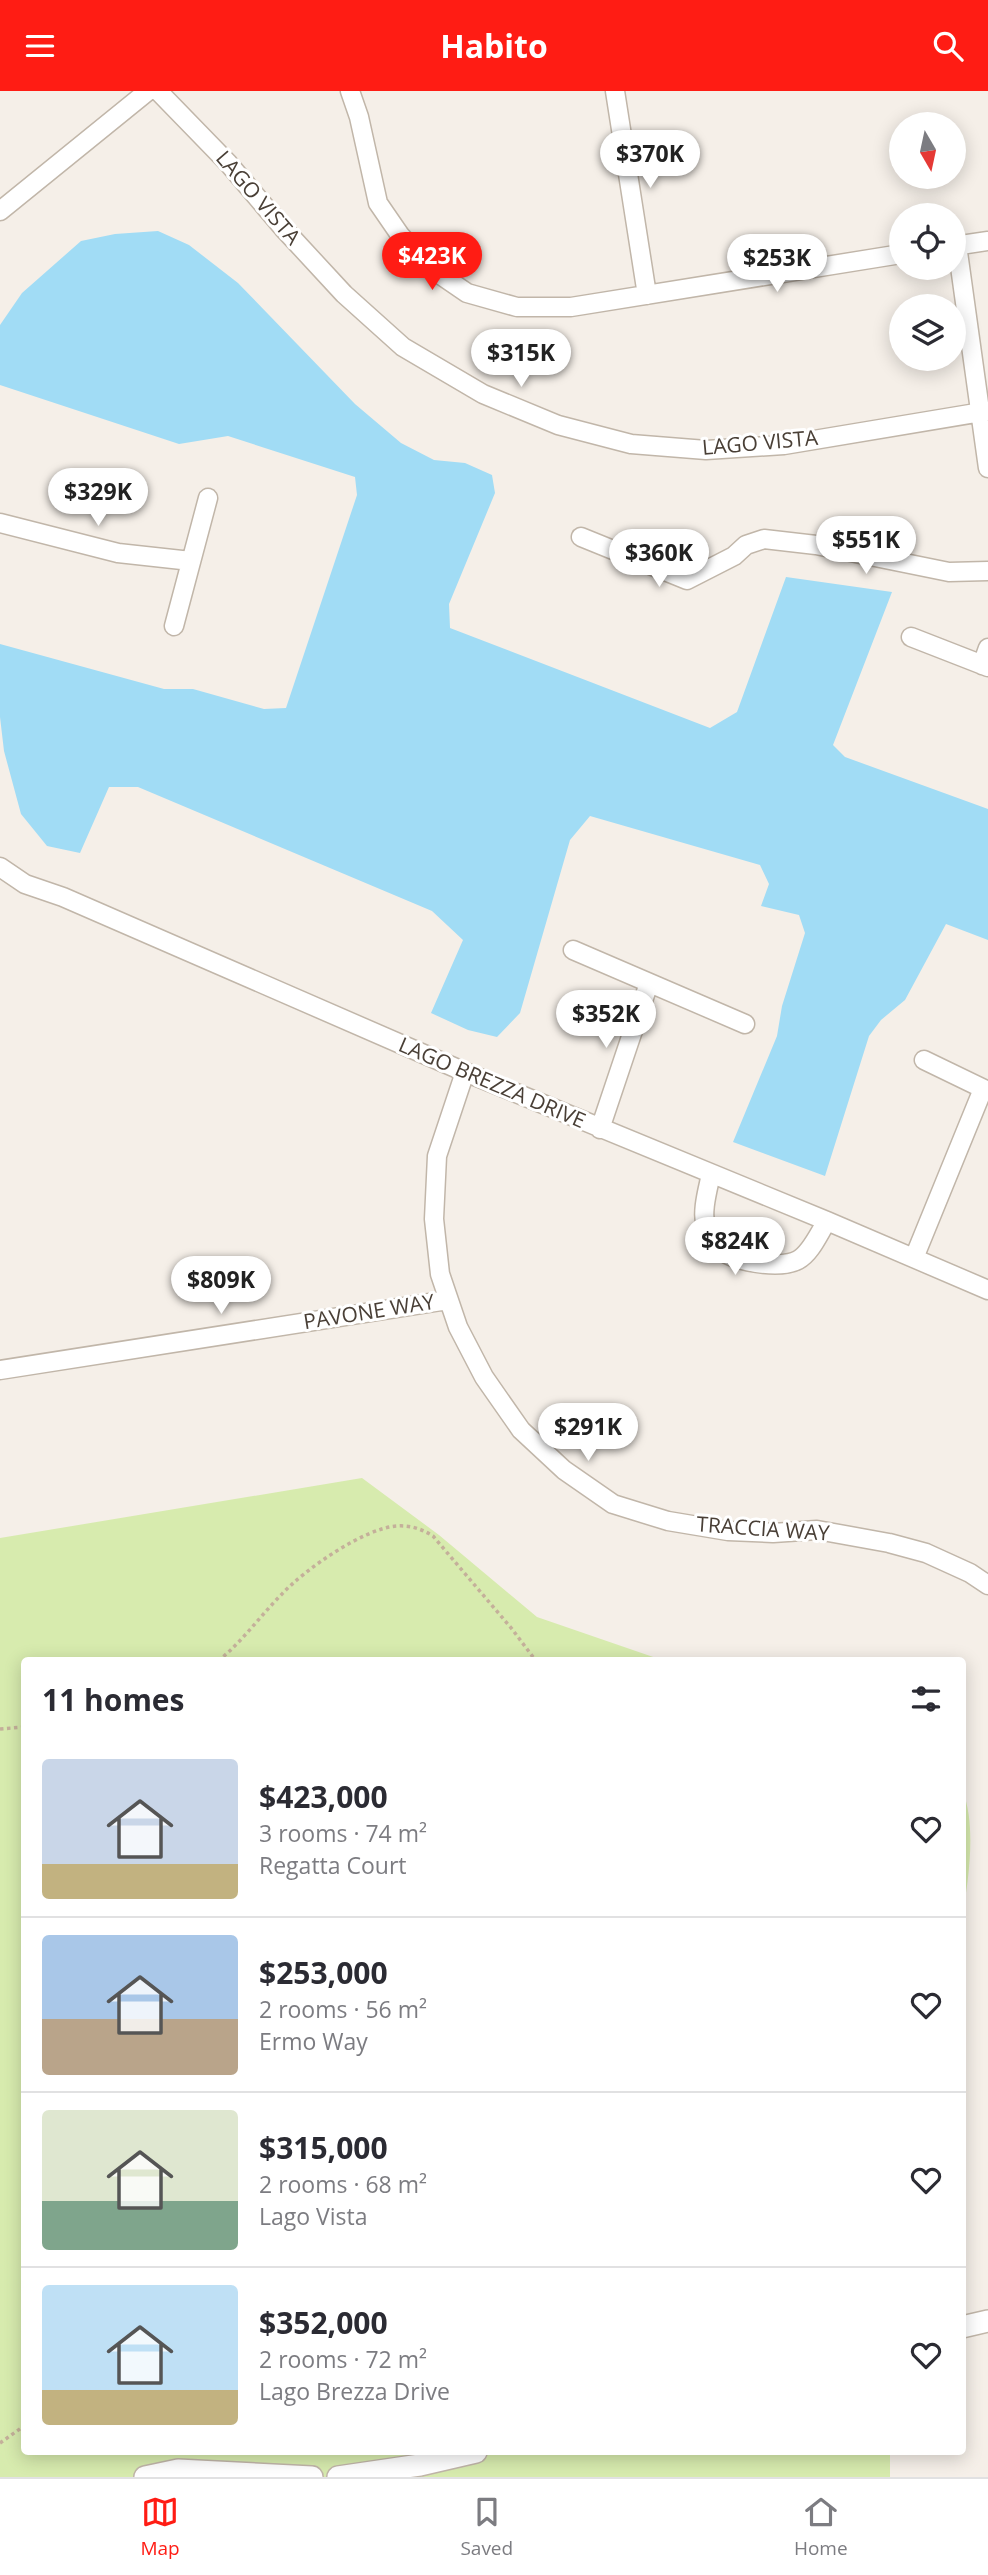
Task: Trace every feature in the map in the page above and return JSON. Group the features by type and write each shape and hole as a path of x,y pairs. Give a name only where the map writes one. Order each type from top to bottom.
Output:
{"street":[{"path":"2,207 148,91"},
{"name":"LAGO VISTA","path":"158,91 228,163 283,228 344,293 402,347 483,394 558,425 631,443 706,450 784,445 985,412"},
{"path":"350,91 359,117 378,203 400,235 429,267 467,293 517,307 571,307 889,256"},
{"path":"615,91 647,295"},
{"path":"966,244 988,241"},
{"path":"961,280 985,412 988,468"},
{"path":"174,627 208,498"},
{"path":"0,523 118,553 191,561"},
{"path":"581,537 687,580 734,556 747,545 764,539 816,545 949,572 988,571"},
{"path":"911,637 986,660"},
{"name":"LAGO BREZZA DRIVE","path":"0,867 25,884 63,897 465,1072 988,1290"},
{"path":"573,950 745,1024"},
{"path":"600,1129 649,983"},
{"path":"914,1258 986,1090 924,1060"},
{"name":"TRACCIA WAY","path":"465,1072 436,1156 434,1219 440,1274 458,1327 484,1377 521,1430 564,1470 613,1504 668,1521 728,1531 773,1533 817,1530 889,1543 926,1553 970,1573 988,1585"},
{"path":"711,1174 705,1203 705,1226 716,1247 742,1259 763,1265 799,1259 827,1221"},
{"name":"PAVONE WAY","path":"0,1370 448,1300"},
{"path":"966,2326 988,2321"},
{"path":"338,2477 420,2465 463,2455"},
{"path":"145,2477 178,2470 312,2477"}],"path":[{"path":"223,1657 237,1646 282,1593 325,1559 375,1532 398,1526 418,1528 433,1536 533,1657"},
{"path":"0,1729 21,1727"},
{"path":"0,2443 21,2428"}],"green space":[{"path":"362,1478 439,1535 537,1617 653,1657 21,1657 21,2455 890,2455 890,2477 0,2477 0,1538"},
{"path":"966,1802 970,1835 966,1890"}],"water":[{"path":"158,231 189,245 238,283 355,404 401,443 434,460 465,463 492,475 495,493 449,604 450,628 710,728 737,712 786,577 892,592 833,745 845,757 988,809 988,940 946,924 905,1000 881,1020 869,1036 825,1176 733,1142 777,1036 782,1006 805,933 799,915 761,906 769,884 760,865 590,816 570,840 520,1013 497,1037 468,1030 431,1013 463,940 432,911 138,787 109,787 80,853 47,846 21,814 4,751 0,717 0,644 164,689 193,689 264,709 286,708 357,495 355,477 228,436 179,444 0,385 0,325 22,293 81,241 115,234"}]}
